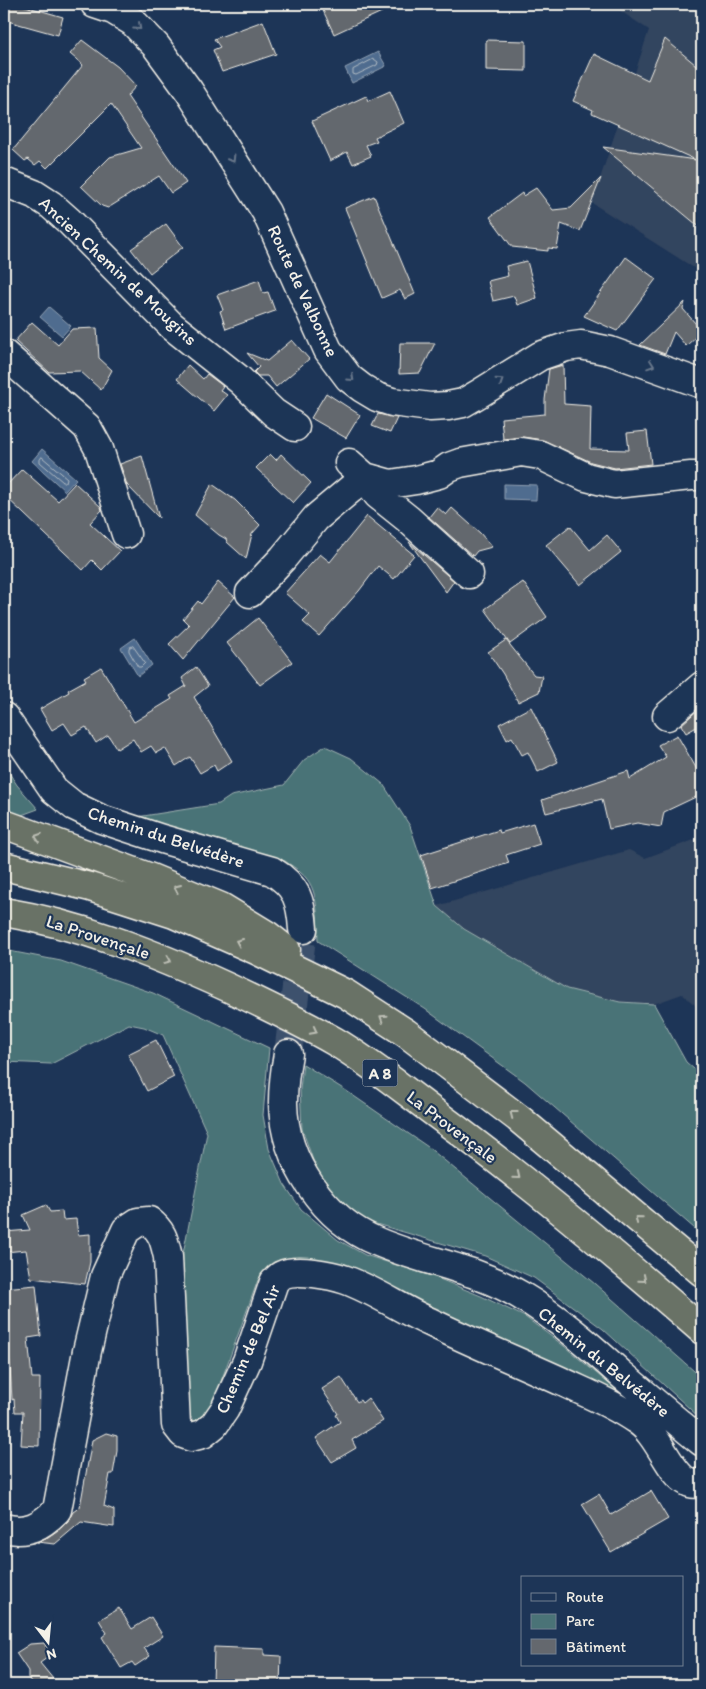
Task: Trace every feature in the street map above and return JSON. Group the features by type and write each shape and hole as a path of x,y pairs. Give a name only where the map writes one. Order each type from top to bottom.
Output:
{"highway":[{"path":"4,824 151,878 221,907 266,935 346,994 406,1033 518,1118 702,1272"},
{"path":"4,866 90,887 174,914 256,950 346,994"},
{"name":"La Provençale","path":"4,912 43,918 169,960 271,1007 335,1042 489,1153 644,1279 702,1330"}],"street":[{"name":"Route de Valbonne","path":"95,4 113,10 133,22 156,46 189,91 266,212 328,350 344,372 362,388 377,397 392,402 430,408 448,406 463,403 540,356 566,347 582,345 610,350 702,384"},
{"name":"Ancien Chemin de Mougins","path":"4,182 34,194 51,205 70,221 172,326 240,380 274,413 295,427"},
{"path":"4,354 87,428 99,449 126,534"},
{"path":"357,470 390,484 439,474 449,467 460,463 521,452 540,455 586,477 614,484 702,476"},
{"path":"357,470 378,495 408,519 469,574"},
{"path":"250,593 283,558 357,470"},
{"path":"667,716 702,686"},
{"name":"Chemin du Belvédère","path":"4,717 54,790 74,806 101,819 272,871 285,879 296,893 302,912 303,929"},
{"name":"Chemin du Belvédère","path":"288,1054 283,1104 286,1130 296,1160 312,1190 333,1214 356,1231 376,1242 402,1252 457,1267 493,1280 520,1294 564,1324 702,1442"},
{"name":"Chemin de Bel Air","path":"4,1528 29,1529 45,1522 57,1510 87,1350 104,1276 126,1230 138,1222 148,1221 158,1228 164,1238 168,1257 176,1426 183,1434 191,1436 203,1434 214,1425 225,1409 247,1361 274,1282 282,1275 293,1272 317,1274 345,1280 430,1322 547,1374 617,1408 638,1420 648,1430 677,1472 687,1482 695,1484 702,1482"}],"shaded area":[{"path":"610,4 702,4 702,273 592,203 649,30"},
{"path":"702,837 702,1011 682,994 654,1004 620,1002 567,989 464,929 437,906 629,850 645,858"}],"green space":[{"path":"325,746 351,758 383,784 410,826 437,906 464,929 567,989 620,1002 654,1004 686,1062 702,1076 702,1235 525,1082 425,1009 318,941 316,904 312,887 307,879 295,868 285,861 137,817 219,804 231,796 284,785 304,760"},
{"path":"4,765 17,785 38,809 19,816 4,811"},
{"path":"4,950 61,961 153,993 269,1048 263,1115 269,1149 284,1184 301,1209 338,1240 365,1255 437,1278 525,1317 564,1346 621,1394 433,1311 343,1267 324,1261 288,1258 275,1263 258,1280 208,1417 202,1423 194,1421 189,1415 179,1274 207,1133 163,1035 144,1027 129,1024 51,1064 4,1062"},
{"path":"303,1064 345,1090 428,1147 595,1284 702,1378 702,1420 603,1329 534,1278 485,1256 366,1221 345,1205 323,1182 302,1129 300,1089"}],"water":[{"path":"378,52 386,66 352,83 345,68"},
{"path":"49,307 71,326 62,336 40,317"},
{"path":"42,449 76,479 65,491 32,461"},
{"path":"504,484 537,485 536,500 504,499"},
{"path":"135,638 152,665 138,676 121,648"}],"building":[{"path":"4,4 18,4 63,17 58,35 4,20"},
{"path":"320,4 399,4 334,34"},
{"path":"263,21 276,54 222,72 213,50 220,47 214,39"},
{"path":"665,39 702,70 698,89 702,93 702,229 603,147 696,160 592,113 593,110 573,101 594,54 648,80"},
{"path":"82,40 118,67 136,86 127,96 186,183 171,193 159,176 108,208 102,206 81,186 110,157 141,148 111,104 47,168 40,161 35,165 28,159 25,161 13,150 83,65 70,54"},
{"path":"486,40 526,41 526,71 486,70"},
{"path":"390,91 404,123 375,137 377,141 366,145 371,156 353,164 347,152 330,161 312,121 366,96 368,101"},
{"path":"601,178 580,231 561,224 557,249 548,248 548,251 512,247 490,217 522,193 523,196 536,188 553,210 571,208"},
{"path":"374,196 415,294 405,299 400,290 382,298 345,208"},
{"path":"166,224 183,247 150,273 131,249"},
{"path":"626,257 656,279 617,331 584,316"},
{"path":"527,261 537,298 517,305 514,296 493,301 488,281 508,276 506,266"},
{"path":"259,280 263,293 268,292 275,311 226,329 220,311 223,310 217,295"},
{"path":"685,302 683,309 702,331 686,346 674,332 665,354 640,345"},
{"path":"32,322 58,345 72,329 97,328 99,358 112,370 101,390 80,371 49,372 15,341"},
{"path":"292,340 309,359 276,387 267,376 258,376 254,372 259,367 247,353 267,361"},
{"path":"400,343 435,343 420,373 399,374"},
{"path":"188,365 203,379 207,374 223,386 220,390 227,395 214,411 177,379"},
{"path":"563,365 564,404 591,406 590,449 629,450 627,433 647,431 651,464 615,468 591,462 543,440 523,437 503,439 501,418 545,414 549,369"},
{"path":"326,393 360,415 346,438 311,418"},
{"path":"378,414 397,418 390,433 372,426"},
{"path":"270,454 276,460 281,454 311,483 293,503 256,468"},
{"path":"142,456 159,518 127,485 120,464"},
{"path":"22,469 58,501 75,483 101,507 102,510 90,523 120,551 102,570 92,560 83,570 4,495 8,491 4,488"},
{"path":"212,484 235,500 260,525 252,534 246,559 226,539 195,515"},
{"path":"437,507 446,515 452,508 480,533 492,547 477,551 473,556 429,517"},
{"path":"367,516 414,555 394,579 378,566 359,591 319,636 303,622 310,615 285,593 320,554 330,562"},
{"path":"570,526 590,550 607,535 621,552 580,585 546,545"},
{"path":"409,542 454,581 446,592"},
{"path":"218,582 235,597 183,660 169,644 189,625 183,619 198,601 201,604"},
{"path":"523,582 547,617 510,644 485,609"},
{"path":"258,618 292,662 260,685 227,643"},
{"path":"506,640 534,675 542,676 539,692 518,702 503,674 488,652"},
{"path":"101,667 134,722 172,699 170,696 186,686 182,678 196,667 208,686 194,697 232,761 217,771 214,765 200,773 190,757 176,766 165,748 156,753 151,746 141,752 133,739 117,749 108,735 96,743 86,727 72,735 64,723 52,730 40,709 69,692 68,690 86,680 84,677"},
{"path":"702,706 702,724 686,733 681,725"},
{"path":"531,707 558,762 538,772 528,752 522,755 512,737 507,740 499,724"},
{"path":"677,735 702,778 702,794 664,812 661,827 637,823 609,829 602,799 546,813 542,800 628,771 630,779 666,757 658,745"},
{"path":"533,823 540,844 506,855 509,863 432,888 421,855 499,830 500,833"},
{"path":"156,1040 174,1077 147,1091 128,1054"},
{"path":"46,1205 50,1212 62,1211 63,1220 76,1219 78,1235 90,1234 90,1262 85,1284 31,1278 26,1250 5,1252 4,1232 30,1230 23,1215"},
{"path":"36,1285 41,1336 28,1338 32,1378 40,1378 39,1446 21,1445 23,1412 15,1412 14,1399 12,1400 9,1350 4,1350 4,1288"},
{"path":"341,1377 357,1402 360,1400 362,1403 368,1398 383,1421 352,1440 356,1448 332,1462 316,1438 340,1422 336,1415 338,1414 322,1389"},
{"path":"106,1433 117,1436 117,1451 113,1474 110,1474 104,1506 114,1510 114,1527 81,1522 55,1544 37,1542 61,1528 73,1512 80,1507 92,1440"},
{"path":"651,1491 668,1519 611,1552 582,1504 599,1494 611,1515"},
{"path":"119,1608 132,1629 151,1617 163,1636 144,1648 150,1656 135,1666 132,1662 121,1668 102,1637 107,1633 99,1620"},
{"path":"44,1643 51,1655 40,1663 58,1685 34,1685 28,1678 28,1671 16,1653 30,1644"},
{"path":"214,1647 264,1649 264,1655 281,1656 280,1685 213,1685"}],"tunnel":[{"path":"288,1054 303,929"}]}
